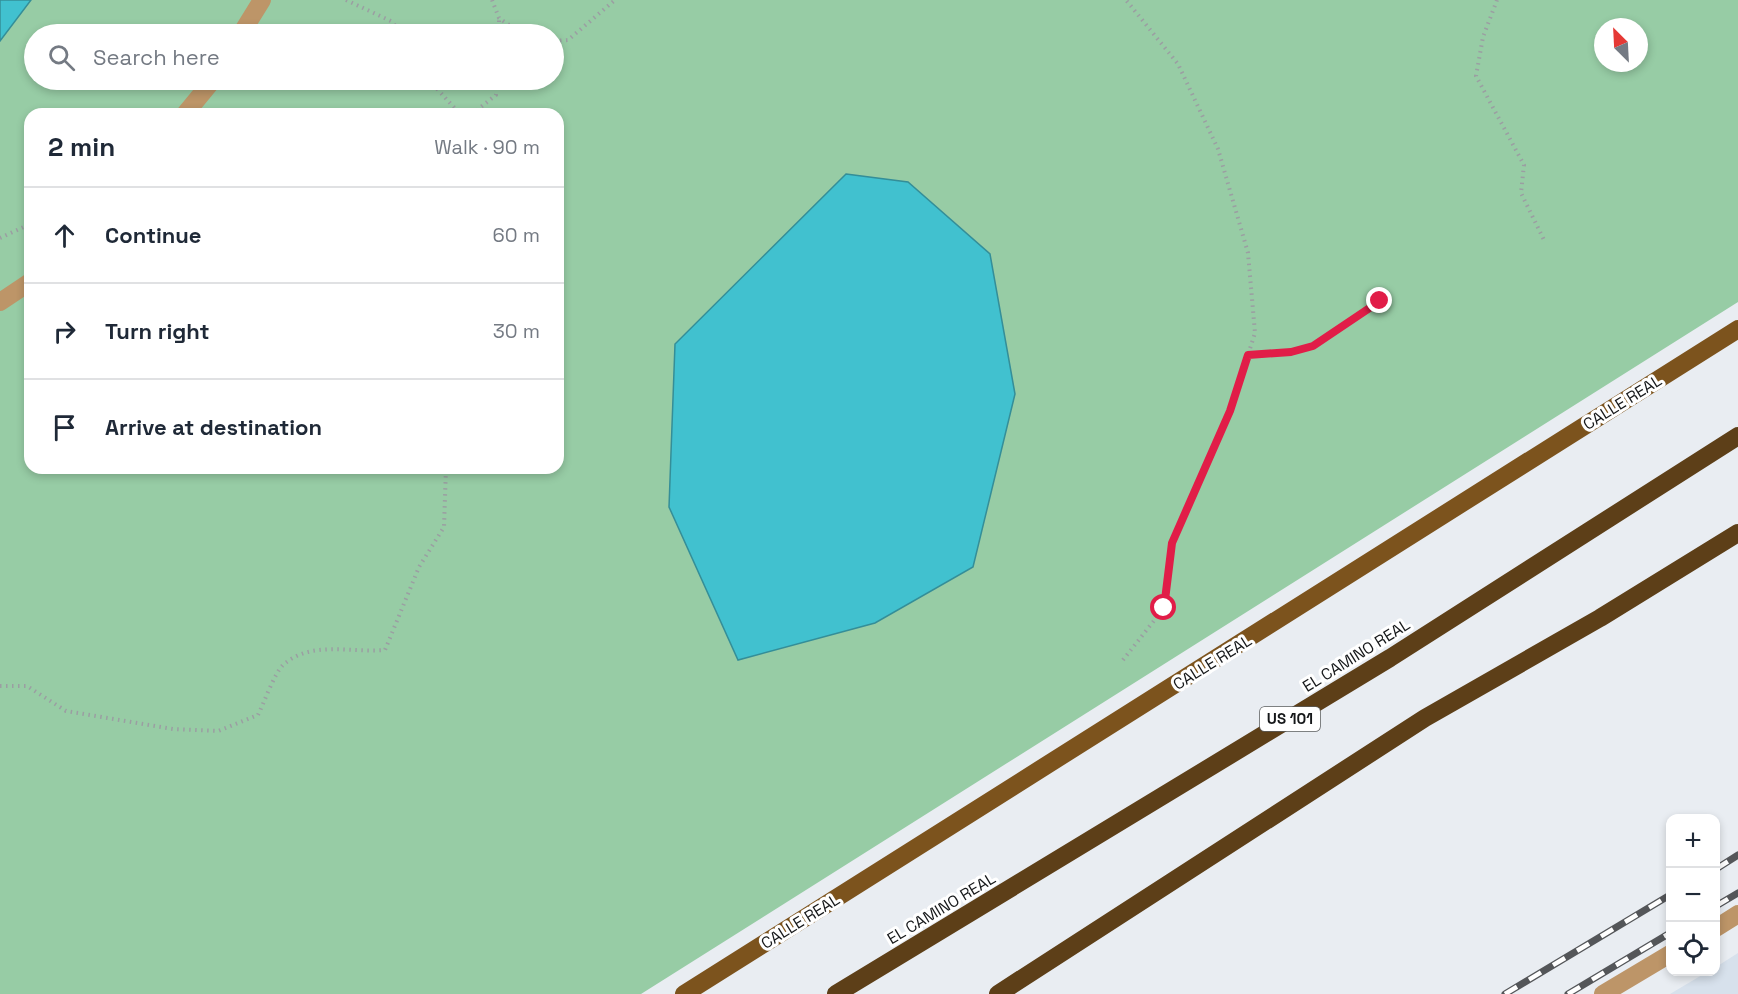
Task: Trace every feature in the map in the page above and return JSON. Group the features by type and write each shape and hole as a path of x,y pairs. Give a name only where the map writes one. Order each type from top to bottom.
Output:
{"highway":[{"name":"EL CAMINO REAL","path":"836,994 1390,658 1738,436"},
{"path":"998,994 1425,718 1600,618 1738,533"}],"main road":[{"name":"CALLE REAL","path":"684,994 1738,329"}],"lane":[{"path":"247,24 262,0"},
{"path":"190,108 205,90"},
{"path":"0,302 24,286"},
{"path":"1720,925 1738,914"},
{"path":"1603,994 1666,957"}],"path":[{"path":"346,0 394,24"},
{"path":"492,0 499,18 499,24"},
{"path":"564,40 568,40 614,0"},
{"path":"1123,660 1164,608 1172,543 1230,411 1255,333 1248,253 1218,149 1178,64 1126,0"},
{"path":"1497,0 1483,37 1476,76 1524,165 1521,193 1544,240"},
{"path":"499,18 508,24"},
{"path":"438,90 455,108"},
{"path":"480,108 496,95 496,90"},
{"path":"0,238 24,227"},
{"path":"1248,355 1291,352 1313,346 1380,301"},
{"path":"0,686 27,686 66,711 173,729 218,731 258,715 282,666 318,648 361,652 385,650 419,567 444,527 446,474"}],"shaded area":[{"path":"1738,953 1738,994 1670,994 1700,976 1720,976 1720,964"}],"green space":[{"path":"0,0 1738,0 1738,302 641,994 0,994"}],"water":[{"path":"0,0 31,0 0,41"},
{"path":"846,174 908,182 990,254 1015,394 973,567 875,623 738,660 669,507 675,344"}],"railway":[{"path":"1718,868 1738,855"},
{"path":"1720,904 1738,893"},
{"path":"1505,994 1666,897"},
{"path":"1568,994 1666,935"}],"route":[{"path":"1164,608 1172,543 1230,411 1248,355 1291,352 1313,346 1380,301"}]}
